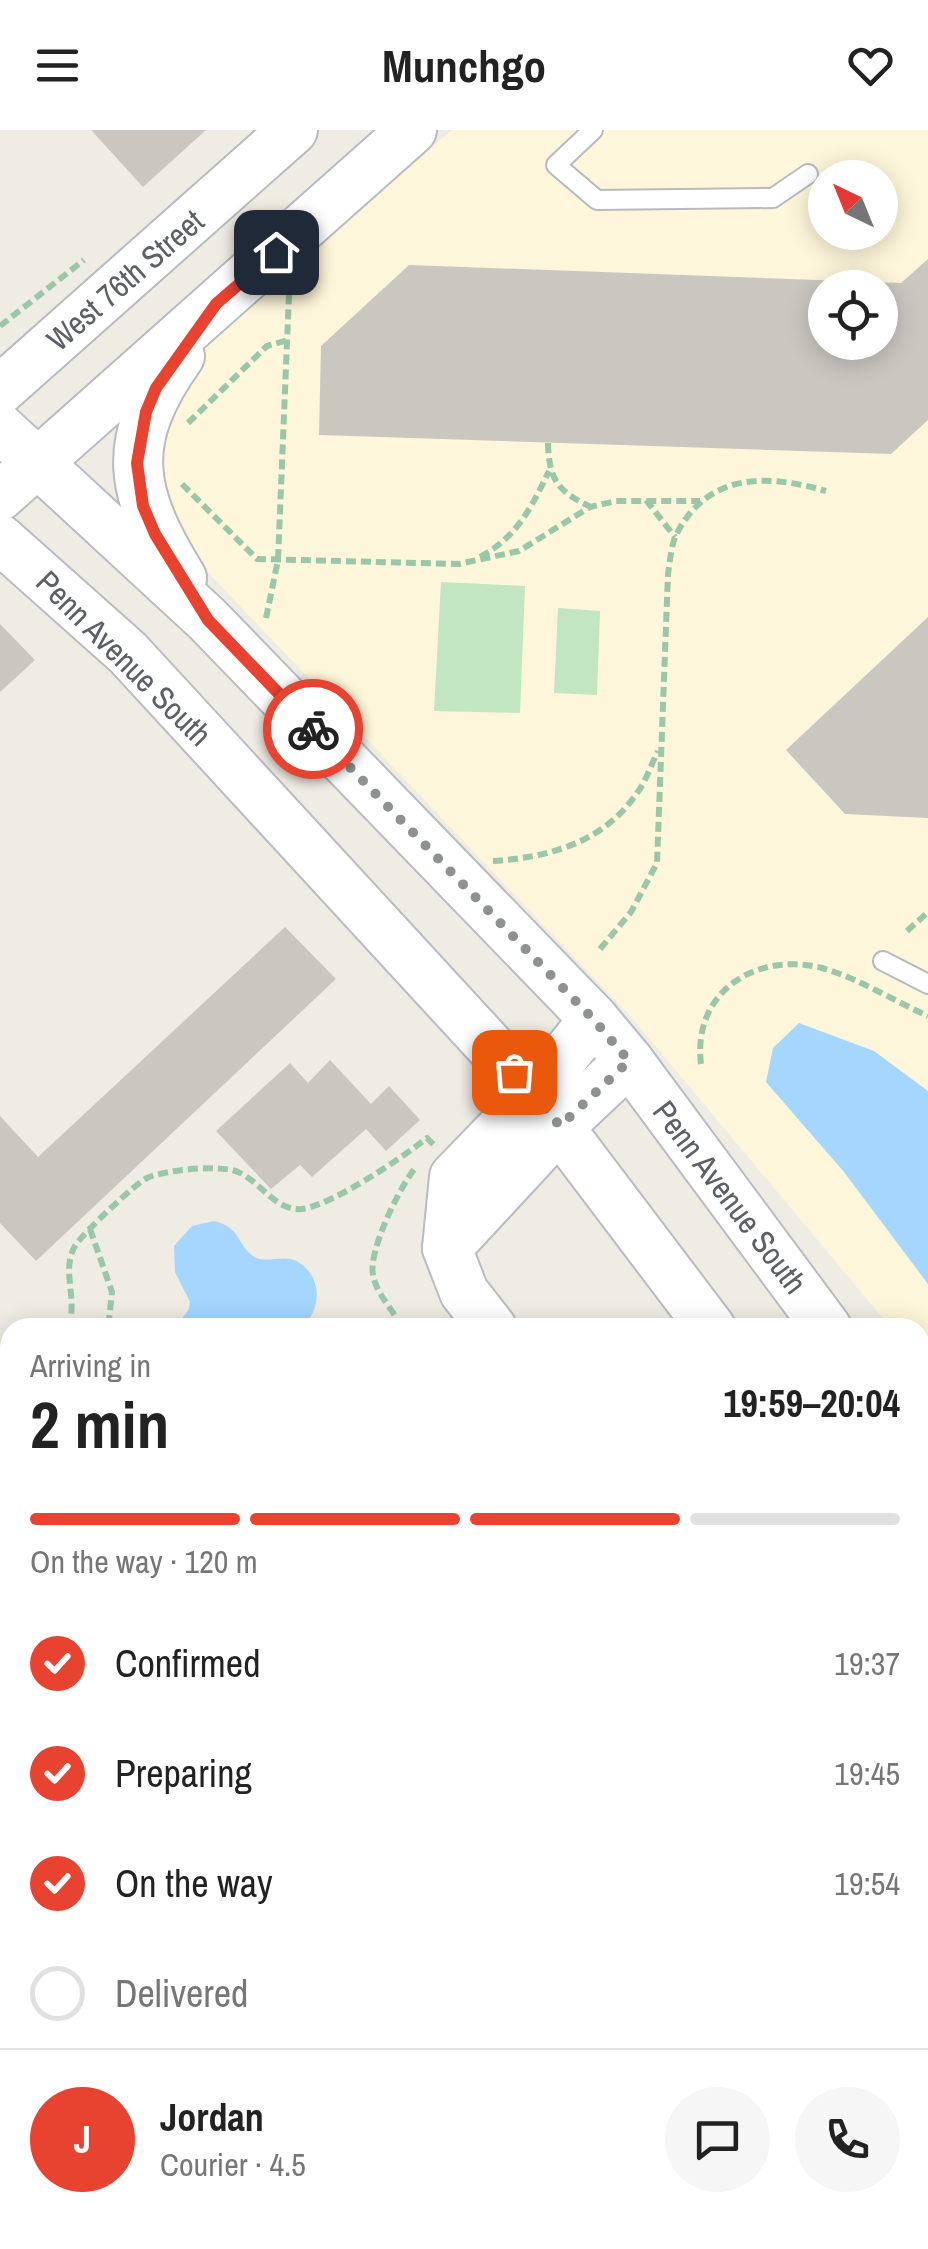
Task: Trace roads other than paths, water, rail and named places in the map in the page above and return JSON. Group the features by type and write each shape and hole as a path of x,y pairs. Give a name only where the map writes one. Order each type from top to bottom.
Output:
{"main road":[{"name":"West 76th Street","path":"0,390 293,130"},
{"path":"0,496 412,130"},
{"path":"208,620 155,534 143,506 137,463 146,412 156,388 216,304"},
{"name":"Penn Avenue South","path":"0,428 208,620 594,1020 629,1061 820,1318"},
{"name":"Penn Avenue South","path":"0,538 128,653 547,1110 703,1318"},
{"path":"547,1110 594,1020"},
{"path":"484,1318 464,1292 447,1248 454,1177 547,1110 629,1061"}],"lane":[{"path":"593,130 556,164 597,200 773,198 808,174"},
{"path":"883,961 928,984"}],"water":[{"path":"799,1023 874,1051 928,1091 928,1284 844,1172 766,1082 773,1048"},
{"path":"214,1221 223,1224 234,1231 253,1256 293,1260 306,1268 317,1294 310,1318 182,1318 190,1302 175,1272 174,1246 192,1226"}]}
